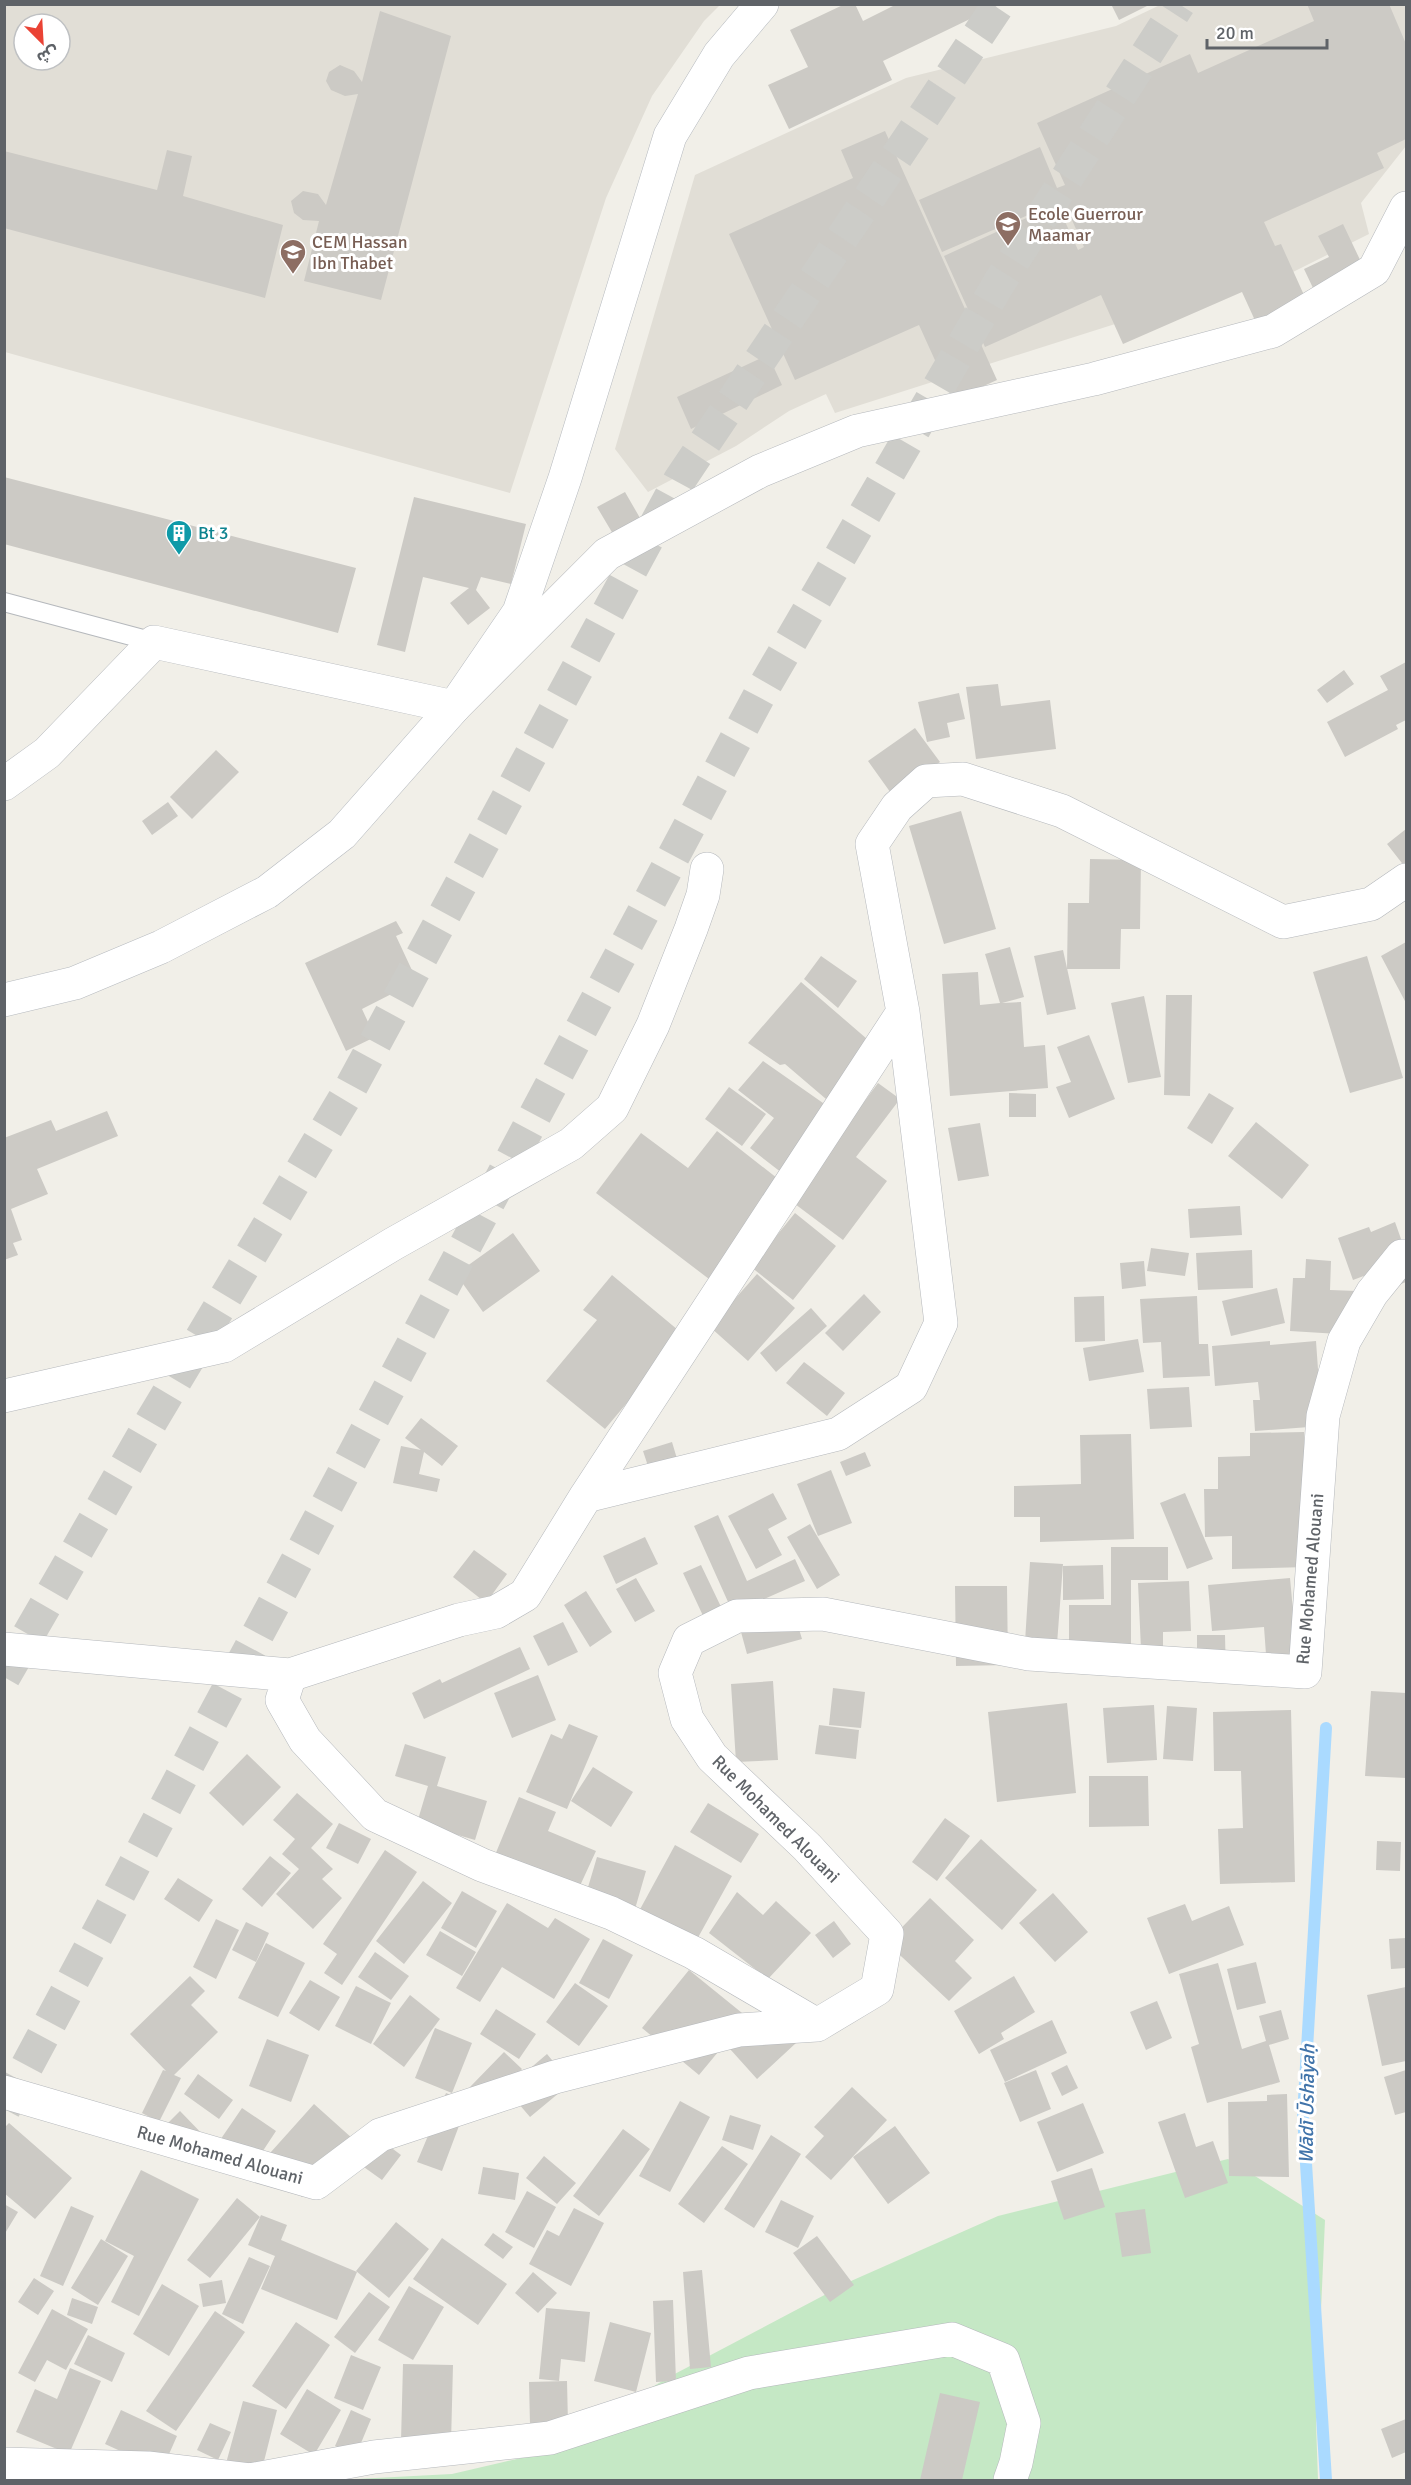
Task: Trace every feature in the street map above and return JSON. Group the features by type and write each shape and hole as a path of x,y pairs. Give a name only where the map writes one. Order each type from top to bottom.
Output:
{"street":[{"path":"454,707 519,612 565,478 670,136 719,55 762,4"},
{"path":"4,1000 75,983 161,947 267,892 342,834 454,707 607,554 760,471 857,431 1094,379 1273,331 1374,270 1407,208"},
{"path":"4,784 47,753 154,642 454,707"},
{"path":"586,1496 838,1434 911,1387 941,1323 903,1012 872,844 897,807 926,781 963,779 1062,811 1283,922 1371,904 1407,880"},
{"path":"4,1396 224,1346 393,1244 570,1144 612,1108 648,1035 691,929 703,895 707,869"},
{"path":"4,1649 290,1675 459,1620 496,1612 525,1595 586,1496 903,1012"},
{"name":"Rue Mohamed Alouani","path":"4,2092 316,2183 380,2135 555,2077 740,2030 818,2025 877,1989 887,1934 807,1848 712,1757 687,1719 675,1673 689,1640 736,1616 823,1614 1029,1654 1305,1672 1323,1416 1344,1341 1372,1293 1402,1256 1407,1256"},
{"path":"290,1675 282,1700 305,1740 375,1815 482,1865 621,1918 694,1953 818,2025"},
{"path":"4,2464 148,2468 250,2480 374,2457 550,2438 749,2373 952,2339 1003,2360 1024,2423 1010,2481"}],"lane":[{"path":"4,602 154,642"}],"shaded area":[{"name":"CEM Hassan Ibn Thabet","path":"4,5 720,5 704,21 652,96 606,198 510,493 5,352"},
{"name":"Ecole Guerrour Maamar","path":"1160,5 1406,5 1406,146 1361,203 1369,234 1265,286 1134,318 835,413 826,394 789,411 736,446 648,492 615,449 695,175 906,78 1116,26"}],"green space":[{"path":"1228,2159 1325,2220 1316,2423 1318,2480 337,2480 452,2474 543,2453 669,2377 851,2281 998,2216"}],"building":[{"path":"845,4 855,4 863,21 897,4 1001,4 883,61 892,80 789,129 768,85 808,67 790,30"},
{"path":"1111,4 1151,4 1119,20"},
{"path":"1307,4 1389,4 1406,44 1406,139 1377,153 1384,168 1264,222 1275,246 1281,244 1308,304 1258,327 1242,292 1123,344 1101,295 985,347 944,256 1057,204 1078,250 1084,247 1063,200 942,252 919,200 1040,147 1057,188 1065,185 1037,123 1190,54 1198,73 1314,21"},
{"path":"380,11 451,36 381,300 304,281 319,221 303,220 294,213 291,201 303,191 318,194 326,205 358,94 345,96 331,90 326,81 329,72 340,65 354,71 362,82"},
{"path":"885,131 997,380 953,400 919,325 795,380 729,234 853,178 841,150"},
{"path":"167,150 192,156 183,196 283,225 265,298 4,228 4,151 157,190"},
{"path":"1343,224 1362,264 1313,288 1304,269 1329,257 1318,236"},
{"path":"768,355 782,385 691,429 677,397"},
{"name":"Bt 3","path":"4,477 356,568 338,633 4,544"},
{"path":"625,492 640,518 613,534 597,507"},
{"path":"414,497 526,524 511,584 481,577 476,590 490,608 468,625 450,603 469,588 423,577 405,652 377,645"},
{"path":"1406,662 1406,720 1396,725 1398,729 1345,757 1327,722 1388,690 1380,676"},
{"path":"1344,670 1354,684 1327,703 1317,690"},
{"path":"998,684 1001,706 1050,700 1056,749 976,759 966,687"},
{"path":"959,693 965,719 947,723 950,737 927,742 918,702"},
{"path":"915,728 940,762 893,796 868,761"},
{"path":"216,750 239,772 192,819 170,797"},
{"path":"168,802 178,816 152,835 142,821"},
{"path":"961,811 996,929 944,944 909,826"},
{"path":"1406,829 1406,866 1405,867 1387,844"},
{"path":"1090,859 1141,860 1140,929 1121,929 1120,969 1067,969 1068,903 1089,903"},
{"path":"396,921 403,933 396,936 417,981 362,1009 375,1037 346,1051 305,963"},
{"path":"1406,942 1406,1003 1381,956"},
{"path":"1010,947 1024,997 1002,1003 1021,1002 1024,1047 1045,1045 1048,1088 950,1096 942,974 978,972 980,1005 1000,1003 985,954"},
{"path":"1063,950 1076,1009 1047,1015 1034,956"},
{"path":"821,956 857,981 838,1008 804,979"},
{"path":"1367,956 1403,1078 1350,1093 1313,972"},
{"path":"801,982 874,1045 826,1099 785,1064 780,1065 748,1043"},
{"path":"1166,995 1192,995 1190,1096 1164,1095"},
{"path":"1144,996 1161,1077 1128,1083 1111,1003"},
{"path":"1089,1035 1115,1099 1069,1118 1056,1087 1071,1082 1057,1047"},
{"path":"763,1061 833,1110 782,1173 750,1148 774,1118 738,1090"},
{"path":"878,1083 900,1099 856,1157 887,1181 843,1240 791,1201"},
{"path":"729,1087 766,1114 742,1146 705,1119"},
{"path":"1009,1093 1036,1094 1036,1117 1009,1117"},
{"path":"1209,1093 1234,1108 1212,1144 1187,1128"},
{"path":"107,1111 118,1136 37,1169 48,1194 11,1209 22,1240 13,1243 18,1255 4,1260 4,1138 51,1120 56,1131"},
{"path":"1256,1122 1309,1165 1282,1199 1228,1156"},
{"path":"980,1123 989,1176 958,1181 948,1128"},
{"path":"717,1131 782,1182 709,1279 596,1193 641,1133 688,1168"},
{"path":"1240,1206 1242,1235 1190,1238 1188,1209"},
{"path":"795,1213 836,1246 793,1300 751,1267"},
{"path":"1395,1222 1406,1253 1406,1282 1377,1293 1369,1274 1353,1280 1338,1238 1369,1227 1371,1232"},
{"path":"513,1233 540,1271 483,1312 456,1274"},
{"path":"1151,1248 1189,1253 1185,1276 1147,1271"},
{"path":"1252,1250 1253,1288 1198,1290 1196,1253"},
{"path":"1306,1259 1331,1261 1330,1290 1357,1291 1355,1335 1290,1331 1293,1278 1305,1278"},
{"path":"1144,1261 1146,1286 1122,1289 1120,1263"},
{"path":"757,1274 795,1308 748,1361 710,1327"},
{"path":"612,1275 684,1335 605,1429 546,1381 597,1320 583,1310"},
{"path":"1277,1288 1285,1323 1231,1336 1222,1301"},
{"path":"864,1294 881,1312 843,1351 825,1333"},
{"path":"1104,1296 1105,1341 1075,1342 1074,1297"},
{"path":"1197,1296 1199,1344 1208,1344 1210,1376 1163,1378 1161,1342 1143,1343 1140,1299"},
{"path":"811,1308 827,1326 776,1372 760,1353"},
{"path":"1138,1339 1144,1372 1089,1381 1083,1348"},
{"path":"1270,1341 1270,1345 1316,1341 1322,1426 1255,1431 1253,1400 1260,1400 1258,1382 1215,1386 1212,1346"},
{"path":"804,1362 845,1393 827,1416 786,1383"},
{"path":"1189,1387 1192,1427 1150,1429 1147,1389"},
{"path":"421,1418 458,1446 442,1466 424,1452 419,1474 440,1479 437,1492 393,1483 401,1446 421,1450 405,1438"},
{"path":"1304,1432 1307,1567 1232,1569 1232,1536 1205,1537 1204,1489 1218,1489 1218,1457 1250,1456 1250,1433"},
{"path":"1131,1434 1134,1539 1040,1542 1040,1517 1014,1517 1014,1486 1081,1484 1080,1435"},
{"path":"672,1442 678,1462 650,1472 643,1451"},
{"path":"865,1452 871,1466 846,1476 840,1462"},
{"path":"831,1470 852,1523 818,1536 797,1484"},
{"path":"773,1493 787,1519 768,1529 782,1555 756,1569 728,1516"},
{"path":"1185,1493 1213,1559 1187,1569 1160,1503"},
{"path":"718,1515 747,1581 795,1559 805,1581 733,1613 694,1526"},
{"path":"810,1524 840,1575 817,1589 787,1537"},
{"path":"645,1537 658,1564 616,1584 603,1556"},
{"path":"1111,1547 1168,1547 1168,1580 1131,1580 1131,1666 1069,1667 1069,1605 1111,1605"},
{"path":"474,1550 507,1574 486,1603 453,1577"},
{"path":"1030,1562 1063,1564 1057,1644 1025,1642"},
{"path":"701,1565 723,1611 705,1620 683,1573"},
{"path":"1103,1565 1104,1599 1063,1600 1063,1566"},
{"path":"636,1578 655,1611 635,1622 616,1589"},
{"path":"1290,1578 1298,1665 1267,1668 1264,1627 1212,1631 1208,1585"},
{"path":"1189,1581 1191,1631 1163,1632 1163,1648 1141,1649 1138,1583"},
{"path":"955,1586 1007,1586 1008,1665 956,1666"},
{"path":"586,1591 612,1632 590,1647 564,1605"},
{"path":"795,1616 802,1639 747,1654 741,1632"},
{"path":"563,1622 578,1652 548,1666 533,1636"},
{"path":"1197,1635 1225,1635 1226,1677 1197,1678"},
{"path":"520,1647 530,1669 424,1719 412,1693 440,1679 442,1683"},
{"path":"538,1675 556,1720 512,1738 494,1693"},
{"path":"773,1681 778,1760 736,1762 731,1684"},
{"path":"833,1688 865,1692 861,1728 829,1725"},
{"path":"1371,1691 1406,1693 1406,1778 1365,1776"},
{"path":"1067,1703 1076,1793 997,1802 988,1712"},
{"path":"1154,1705 1157,1760 1107,1763 1103,1708"},
{"path":"1167,1706 1197,1708 1193,1761 1163,1759"},
{"path":"1291,1710 1295,1882 1220,1884 1218,1829 1243,1828 1241,1771 1214,1771 1213,1712"},
{"path":"569,1724 598,1736 567,1809 526,1792 551,1734 562,1739"},
{"path":"819,1725 859,1730 856,1759 815,1754"},
{"path":"405,1744 446,1757 437,1786 487,1801 475,1840 417,1823 428,1786 395,1776"},
{"path":"247,1754 281,1787 243,1826 209,1793"},
{"path":"593,1767 633,1792 611,1827 571,1801"},
{"path":"1089,1776 1148,1776 1149,1826 1089,1827"},
{"path":"297,1793 333,1824 311,1848 333,1869 322,1879 342,1898 313,1929 276,1894 299,1869 282,1854 295,1839 273,1820"},
{"path":"519,1797 556,1812 548,1831 596,1851 578,1890 495,1855"},
{"path":"708,1803 759,1834 741,1863 690,1832"},
{"path":"945,1818 970,1836 937,1881 912,1862"},
{"path":"339,1823 371,1839 358,1864 326,1848"},
{"path":"981,1839 1037,1890 1002,1930 945,1878"},
{"path":"1377,1841 1401,1842 1400,1871 1376,1870"},
{"path":"675,1845 732,1876 695,1943 638,1913"},
{"path":"385,1850 417,1872 342,1985 324,1973 337,1954 323,1944"},
{"path":"270,1856 291,1873 262,1907 242,1889"},
{"path":"597,1857 646,1871 635,1909 586,1894"},
{"path":"178,1878 213,1900 199,1922 164,1899"},
{"path":"423,1881 452,1903 404,1964 376,1941"},
{"path":"462,1891 497,1911 476,1948 441,1928"},
{"path":"737,1892 763,1915 776,1901 811,1933 768,1979 709,1933"},
{"path":"1053,1893 1088,1932 1055,1962 1019,1923"},
{"path":"930,1898 974,1940 955,1961 972,1978 949,2001 887,1943"},
{"path":"507,1903 548,1928 555,1918 590,1939 554,1999 502,1967 480,2002 456,1988"},
{"path":"1185,1904 1192,1921 1229,1906 1244,1945 1169,1974 1147,1918"},
{"path":"216,1919 239,1930 216,1979 193,1967"},
{"path":"834,1921 851,1944 833,1958 815,1935"},
{"path":"246,1922 269,1933 256,1962 232,1950"},
{"path":"440,1931 476,1952 462,1976 426,1955"},
{"path":"1406,1938 1406,1968 1391,1969 1389,1939"},
{"path":"603,1939 633,1955 609,1999 579,1983"},
{"path":"266,1943 305,1963 278,2017 238,1998"},
{"path":"375,1952 409,1976 391,2000 358,1977"},
{"path":"1256,1962 1266,2003 1237,2010 1227,1969"},
{"path":"1218,1963 1242,2049 1266,2041 1259,2016 1281,2010 1289,2039 1269,2045 1280,2082 1207,2103 1191,2047 1199,2044 1179,1974"},
{"path":"689,1970 747,2017 699,2075 642,2028"},
{"path":"190,1976 205,1991 191,2005 218,2032 174,2075 181,2078 159,2122 142,2113 163,2070 166,2071 130,2034"},
{"path":"1014,1976 1035,2012 1001,2033 1004,2039 979,2054 954,2011"},
{"path":"310,1980 340,1997 319,2031 289,2013"},
{"path":"575,1983 608,2006 579,2046 546,2022"},
{"path":"356,1986 391,2003 371,2044 335,2026"},
{"path":"1406,1987 1406,2061 1382,2066 1367,1995"},
{"path":"410,1995 440,2019 404,2067 373,2044"},
{"path":"1157,2001 1172,2038 1146,2050 1130,2012"},
{"path":"496,2009 536,2034 519,2059 480,2034"},
{"path":"768,2013 796,2043 757,2079 730,2049"},
{"path":"1052,2020 1067,2053 1005,2082 990,2050"},
{"path":"435,2028 472,2043 452,2093 415,2078"},
{"path":"267,2039 309,2055 291,2102 249,2086"},
{"path":"504,2052 522,2069 489,2104 470,2087"},
{"path":"547,2054 571,2083 530,2117 506,2089"},
{"path":"1067,2065 1078,2088 1062,2096 1051,2073"},
{"path":"1036,2070 1051,2109 1020,2122 1004,2083"},
{"path":"1406,2070 1406,2112 1395,2115 1384,2077"},
{"path":"198,2074 233,2100 219,2119 184,2094"},
{"path":"852,2087 887,2120 831,2180 805,2157 824,2136 814,2127"},
{"path":"446,2093 468,2102 442,2171 417,2162"},
{"path":"1287,2094 1289,2177 1229,2176 1228,2102 1267,2101 1267,2095"},
{"path":"680,2101 710,2117 670,2192 639,2176"},
{"path":"1083,2103 1104,2153 1057,2172 1037,2122"},
{"path":"314,2104 353,2139 302,2197 262,2162"},
{"path":"242,2108 276,2131 251,2169 216,2146"},
{"path":"180,2111 208,2140 161,2130"},
{"path":"1185,2113 1196,2147 1213,2141 1228,2183 1185,2198 1158,2122"},
{"path":"730,2115 761,2125 753,2150 722,2140"},
{"path":"9,2123 72,2178 35,2219 4,2193 4,2128"},
{"path":"895,2126 930,2173 888,2204 853,2157"},
{"path":"623,2129 650,2149 599,2216 573,2196"},
{"path":"373,2134 401,2155 382,2180 354,2160"},
{"path":"771,2135 801,2154 754,2228 724,2209"},
{"path":"722,2146 748,2164 704,2223 678,2204"},
{"path":"544,2156 576,2183 557,2204 526,2178"},
{"path":"483,2167 519,2173 515,2200 478,2194"},
{"path":"1092,2168 1105,2207 1064,2220 1051,2181"},
{"path":"141,2170 199,2199 139,2316 111,2302 134,2256 105,2241"},
{"path":"527,2191 556,2207 534,2248 505,2232"},
{"path":"237,2198 260,2217 210,2278 187,2260"},
{"path":"781,2200 814,2216 798,2248 765,2232"},
{"path":"4,2204 18,2212 4,2235"},
{"path":"71,2206 94,2216 63,2286 40,2276"},
{"path":"574,2208 604,2223 571,2286 529,2264 547,2230 559,2236"},
{"path":"1145,2209 1151,2253 1122,2257 1115,2213"},
{"path":"261,2215 287,2225 281,2240 357,2272 337,2320 261,2289 275,2256 248,2245"},
{"path":"396,2222 429,2249 389,2298 356,2271"},
{"path":"493,2233 513,2247 503,2259 484,2245"},
{"path":"817,2236 854,2285 830,2302 793,2253"},
{"path":"442,2238 507,2284 478,2325 413,2279"},
{"path":"101,2239 128,2256 98,2305 71,2288"},
{"path":"249,2257 270,2266 243,2324 222,2314"},
{"path":"702,2270 711,2367 690,2369 683,2272"},
{"path":"533,2272 557,2293 538,2313 515,2293"},
{"path":"34,2278 54,2291 38,2315 18,2302"},
{"path":"222,2280 226,2303 203,2307 199,2284"},
{"path":"162,2284 199,2306 169,2356 133,2334"},
{"path":"409,2286 444,2307 413,2360 378,2340"},
{"path":"369,2292 390,2307 355,2353 334,2337"},
{"path":"72,2298 98,2307 92,2324 67,2315"},
{"path":"673,2300 676,2381 656,2382 653,2301"},
{"path":"546,2308 590,2312 585,2362 561,2359 559,2381 539,2379"},
{"path":"52,2309 88,2329 66,2370 47,2360 35,2382 18,2373"},
{"path":"215,2311 245,2332 176,2431 146,2411"},
{"path":"296,2322 330,2345 286,2409 252,2386"},
{"path":"610,2322 651,2333 636,2392 594,2381"},
{"path":"88,2335 125,2353 112,2382 74,2364"},
{"path":"351,2355 381,2367 363,2410 334,2398"},
{"path":"403,2364 453,2365 451,2443 401,2441"},
{"path":"70,2368 101,2381 69,2454 16,2432 35,2389 57,2399"},
{"path":"567,2381 568,2424 530,2425 529,2382"},
{"path":"307,2389 341,2410 314,2455 280,2434"},
{"path":"940,2393 980,2402 962,2480 920,2480"},
{"path":"243,2401 277,2410 260,2477 225,2467"},
{"path":"121,2410 177,2436 162,2470 105,2444"},
{"path":"351,2410 371,2419 356,2455 335,2446"},
{"path":"1406,2419 1406,2452 1392,2458 1381,2429"},
{"path":"210,2423 231,2432 218,2460 197,2450"}],"waterway":[{"name":"Wādī Ūshāyaḥ","path":"1326,1728 1303,2116 1326,2480"}],"tunnel":[{"path":"4,1677 152,1420 350,1089 679,481 999,4"},
{"path":"4,2109 760,694 999,283 1179,4"}],"place":[{"name":"Ecole Guerrour Maamar","path":"1008,247"},
{"name":"CEM Hassan Ibn Thabet","path":"293,275"},
{"name":"Bt 3","path":"179,556"}]}
